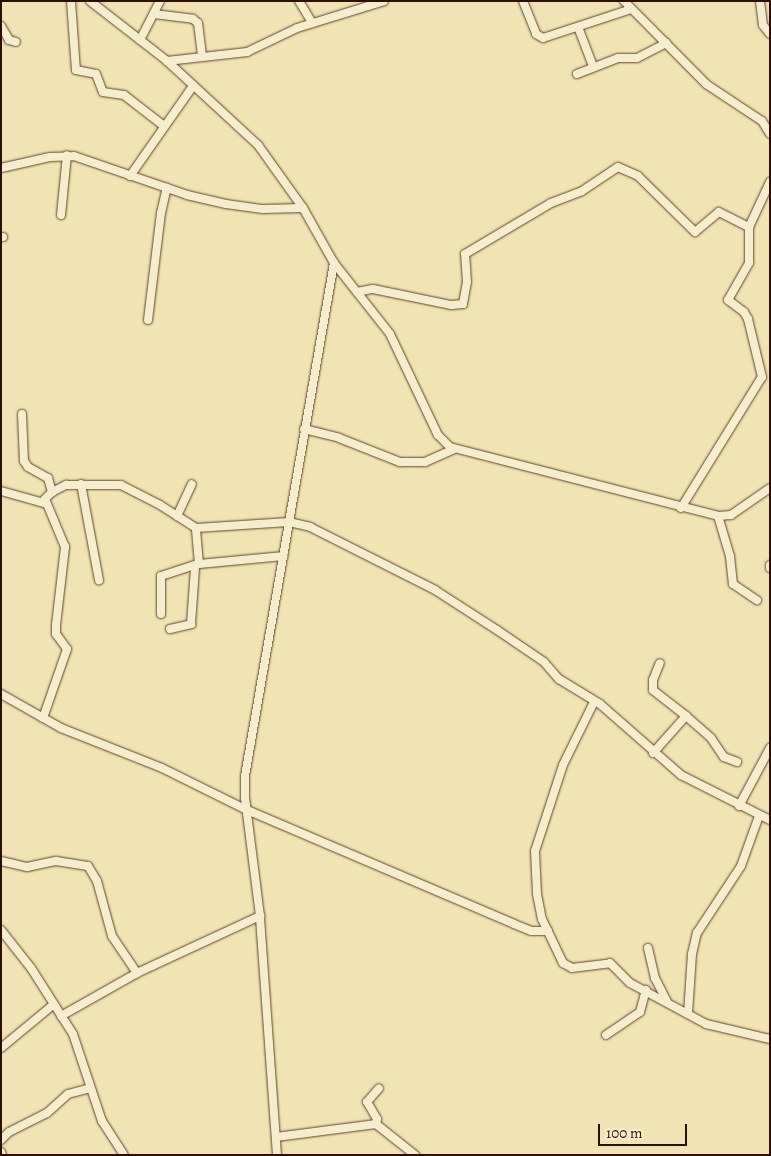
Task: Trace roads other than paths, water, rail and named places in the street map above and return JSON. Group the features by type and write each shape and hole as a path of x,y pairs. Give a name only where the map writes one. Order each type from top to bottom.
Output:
{"street":[{"path":"71,1 76,70 96,74 103,92 124,95 164,126"},
{"path":"140,40 160,1"},
{"path":"299,1 312,23"},
{"path":"167,61 247,52 312,23 384,1"},
{"path":"523,1 540,37 578,27 631,9"},
{"path":"624,1 706,84 762,121 770,134"},
{"path":"760,1 763,25 770,34"},
{"path":"95,3 167,61 192,86 258,144 303,208 334,263 390,334 438,435 454,449 655,498 681,508 718,516 731,515 770,488"},
{"path":"154,14 193,19 198,23 202,57"},
{"path":"1,26 8,40 16,42"},
{"path":"578,27 593,66"},
{"path":"577,74 593,66 618,58 637,58 666,43"},
{"path":"130,176 192,86"},
{"path":"762,121 770,116"},
{"path":"1,168 67,155 83,157 130,176 226,204 263,209 303,208"},
{"path":"60,214 67,155"},
{"path":"357,292 374,289 451,305 463,304 468,282 465,254 551,203 589,187 618,168 638,176 695,232 719,212 749,227"},
{"path":"681,508 762,377 748,319 744,312 728,300 749,263 749,227 770,182"},
{"path":"148,320 167,188"},
{"path":"277,1155 260,916 247,810 245,776 334,263"},
{"path":"762,377 770,380"},
{"path":"22,414 24,461 28,467 48,478 52,492"},
{"path":"304,429 339,438 400,462 424,462 454,449"},
{"path":"81,484 98,580"},
{"path":"44,503 52,492 81,484 130,487 196,528 289,522 310,527 435,590 544,662 560,679 594,702 681,775 770,820"},
{"path":"177,516 192,484"},
{"path":"1,491 44,503 65,547 56,634 67,649 43,718"},
{"path":"718,516 730,556 732,584 757,600"},
{"path":"170,629 191,624 197,566 196,528"},
{"path":"161,614 161,576 197,566 284,556"},
{"path":"660,663 653,680 653,690 711,738 724,757 737,762"},
{"path":"1,694 62,728 162,768 247,810 531,931 548,931"},
{"path":"594,702 560,773 535,851 537,894 548,931 566,966 610,963 630,983 688,1014 716,1027 770,1039"},
{"path":"653,753 686,716"},
{"path":"739,806 770,748"},
{"path":"688,1014 692,954 697,933 741,866 759,816"},
{"path":"1,862 27,867 56,861 88,866 98,881 112,936 136,974"},
{"path":"61,1016 136,974 260,916"},
{"path":"1,930 31,968 73,1034 102,1121 124,1155"},
{"path":"648,948 656,978 668,1004"},
{"path":"606,1035 640,1012 646,990"},
{"path":"1,1048 53,1005"},
{"path":"1,1140 9,1132 47,1114 68,1094 90,1088"},
{"path":"376,1124 377,1119 367,1102 379,1088"},
{"path":"276,1137 376,1124 414,1155"}]}
